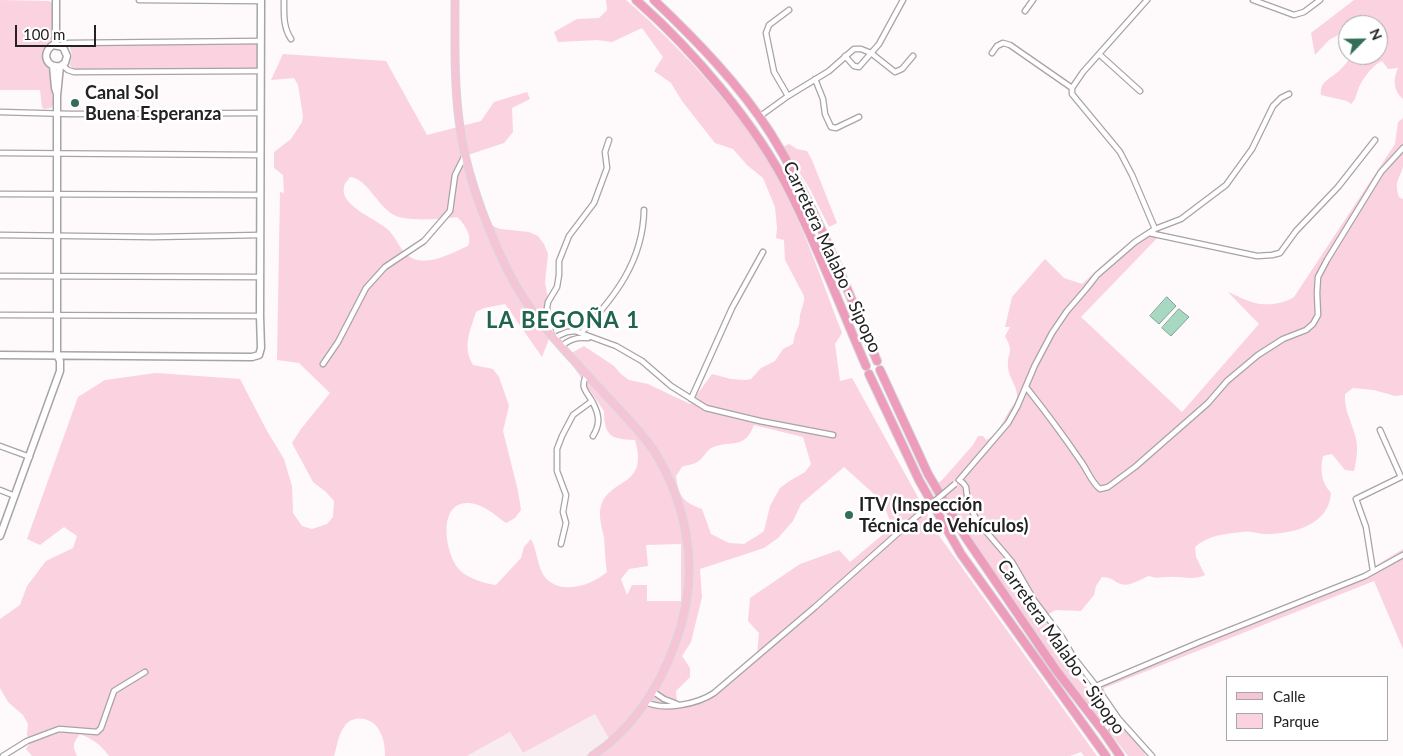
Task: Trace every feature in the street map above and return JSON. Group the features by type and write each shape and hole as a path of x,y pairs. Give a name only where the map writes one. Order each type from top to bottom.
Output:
{"highway":[{"name":"Carretera Malabo - Sipopo","path":"636,0 674,36 721,89 758,138 789,191 866,366"},
{"name":"Carretera Malabo - Sipopo","path":"654,0 684,29 727,77 759,117 800,184 877,362"},
{"name":"Carretera Malabo - Sipopo","path":"880,370 928,474 961,530 1056,670 1120,756"},
{"name":"Carretera Malabo - Sipopo","path":"869,374 918,480 960,554 1106,756"}],"main road":[{"path":"454,0 459,122 465,154 486,222 509,273 528,304 561,347 634,426 655,454 669,479 682,510 690,570 687,599 679,634 668,662 646,702 615,738 592,756"}],"street":[{"path":"53,66 61,65 67,60 67,53 58,45 56,0"},
{"path":"0,355 255,357 260,355 261,0 139,0"},
{"path":"284,0 284,18 287,34 291,39"},
{"path":"1025,11 1033,0"},
{"path":"1147,0 1099,54 1072,88 1072,94 1120,152 1155,229"},
{"path":"1253,0 1294,15 1304,12 1320,0"},
{"path":"845,56 854,66 858,67 885,33 900,1"},
{"path":"788,96 774,72 766,33 770,25 789,10"},
{"path":"58,96 55,88 53,66 47,61 46,54 50,47 69,43 261,41"},
{"path":"992,53 997,46 1003,43 1010,45 1072,88"},
{"path":"759,117 833,68 845,56 858,48 871,53 895,72 902,69 913,56"},
{"path":"1099,54 1140,90"},
{"path":"61,65 74,72 261,71"},
{"path":"0,535 60,371 60,361 57,355 57,113 61,65"},
{"path":"814,79 823,98 825,114 831,127 836,128 859,117"},
{"path":"646,702 665,708 700,701 714,693 955,484 1008,423 1043,348 1067,311 1097,275 1124,250 1148,233 1181,219 1226,185 1252,149 1273,106 1281,98 1289,94"},
{"path":"0,112 260,113"},
{"path":"609,140 605,152 607,168 594,204 569,236 559,261 557,287 548,302 547,308 552,336 570,331 582,333 616,346 634,356 706,408 833,435"},
{"path":"1148,233 1257,256 1280,253 1296,231 1338,187 1375,140"},
{"path":"1026,387 1052,419 1096,486 1100,489 1108,487 1208,403 1227,381 1258,355 1283,339 1306,330 1313,324 1318,314 1318,277 1381,172 1403,148"},
{"path":"0,154 260,155"},
{"path":"323,364 338,342 366,288 386,267 424,242 450,211 455,175 465,154"},
{"path":"0,194 260,195"},
{"path":"582,333 616,292 627,274 642,235 644,210"},
{"path":"0,236 260,235"},
{"path":"691,399 732,308 763,252"},
{"path":"0,276 260,277"},
{"path":"0,315 260,316"},
{"path":"561,347 570,340 592,338"},
{"path":"587,374 583,386 597,411 599,422 593,436"},
{"path":"561,544 566,523 563,512 566,495 557,471 557,449 573,415 592,401"},
{"path":"1373,571 1366,527 1356,499 1402,479 1380,430"},
{"path":"0,446 30,457"},
{"path":"960,479 966,487 968,504 978,522 1012,562 1034,600 1118,718 1152,756"},
{"path":"0,490 15,496"},
{"path":"1096,686 1373,571 1403,555"},
{"path":"3,756 27,741 59,729 97,732 101,728 114,691 145,672"},
{"path":"652,691 664,699 678,704"},
{"path":"1103,731 1118,718"}],"shaded area":[{"path":"1167,297 1176,306 1159,324 1150,316"},
{"path":"1179,309 1189,317 1171,336 1162,328"},
{"path":"595,714 611,742 592,756 467,756 510,732 523,753"}],"green space":[{"path":"0,0 49,1 54,5 54,37 44,47 42,54 51,74 53,105 51,108 44,109 42,107 40,90 0,90"},
{"path":"606,0 626,0 646,18 707,80 760,149 794,211 842,333 835,344 840,381 852,378 940,537 1097,756 1084,756 1081,752 1070,756 592,756 611,742 595,714 523,753 510,732 467,756 385,756 382,736 376,726 367,720 357,719 352,720 342,730 334,756 109,756 96,743 80,734 74,745 77,756 32,756 26,749 29,744 28,724 23,715 8,702 0,688 0,619 20,605 27,586 46,561 73,548 77,536 64,527 40,545 27,539 78,397 105,380 156,373 240,379 284,459 292,486 293,513 302,526 312,529 327,524 333,517 334,501 313,482 292,443 330,393 299,363 277,360 280,192 284,193 283,175 274,168 274,152 291,139 302,122 303,116 298,85 294,78 271,80 283,54 386,61 427,135 481,121 494,102 527,92 530,99 512,108 513,132 504,143 468,155 491,225 500,229 529,232 538,236 544,244 548,254 545,283 554,326 542,357 505,304 484,308 476,312 468,339 468,352 473,365 493,369 499,377 509,406 503,431 521,510 515,518 506,523 480,505 469,503 459,505 452,510 448,518 447,540 453,561 461,571 470,577 481,582 496,585 521,558 524,547 531,539 544,576 558,586 575,587 584,585 607,572 600,517 601,506 612,490 633,474 637,466 638,455 635,440 620,439 611,435 608,431 604,420 604,411 566,356 584,346 614,366 629,380 648,384 690,404 712,374 731,379 751,379 761,368 775,361 783,349 793,344 799,325 804,296 785,260 784,240 776,238 775,207 763,178 747,165 733,149 715,143 682,101 671,83 654,71 663,57 642,28 612,42 597,40 558,42 554,32 577,19 599,18 607,10","holes":["350,177 362,182 388,211 400,217 407,219 457,217 469,234 468,246 443,257 430,260 423,261 411,258 386,228 352,206 344,194 345,183","754,425 803,437 811,464 805,472 780,488 770,506 764,531 744,544 729,543 711,534 702,509 690,504 683,498 676,476 682,467 699,461 711,448 718,445 736,443 746,438","844,467 883,502 892,527 850,562 839,550 800,564 750,598 748,621 759,633 757,655 712,694 697,701 677,704 676,691 690,677 690,668 682,656 691,642 702,597 700,569 764,548 778,538 793,521 801,504","681,544 681,601 647,601 647,585 632,585 627,595 621,579 629,569 648,566 646,545"]},
{"path":"1354,0 1403,0 1403,99 1397,92 1395,85 1395,76 1398,68 1388,69 1385,65 1388,65 1388,15 1338,15 1338,35 1329,40 1315,55 1311,33"},
{"path":"257,42 257,69 87,70 73,69 70,65 72,55 69,44"},
{"path":"1344,65 1375,65 1366,75 1351,104 1347,101 1321,95 1324,84"},
{"path":"1403,118 1403,167 1397,188 1399,197 1403,199 1403,395 1395,396 1374,390 1353,388 1345,394 1346,409 1357,441 1357,457 1354,471 1345,470 1332,454 1323,456 1322,476 1325,485 1331,493 1329,504 1324,513 1308,526 1276,534 1245,532 1223,534 1205,540 1195,547 1196,557 1205,575 1200,577 1156,578 1149,576 1124,585 1102,577 1096,586 1094,595 1081,611 1056,610 1048,614 1047,626 1049,637 1060,658 1093,693 1112,678 1362,574 1403,549 1403,649 1374,581 1104,688 1105,695 1146,756 1128,756 984,570 931,490 973,445 978,436 983,436 986,440 994,435 1016,400 1017,392 1008,370 1010,346 1005,336 1010,327 1005,327 1012,297 1045,259 1064,278 1082,284 1114,255 1155,229 1162,233 1081,317 1182,412 1259,324 1228,292 1259,304 1280,303 1294,297 1395,144 1398,122"},
{"path":"789,144 797,149 807,151 837,223 829,227 810,189 783,147"}],"place":[{"name":"Canal Sol Buena Esperanza","path":"75,103"},
{"name":"ITV (Inspección Técnica de Vehículos)","path":"849,515"}],"district":[{"name":"LA BEGOÑA 1","path":"563,321"}]}
